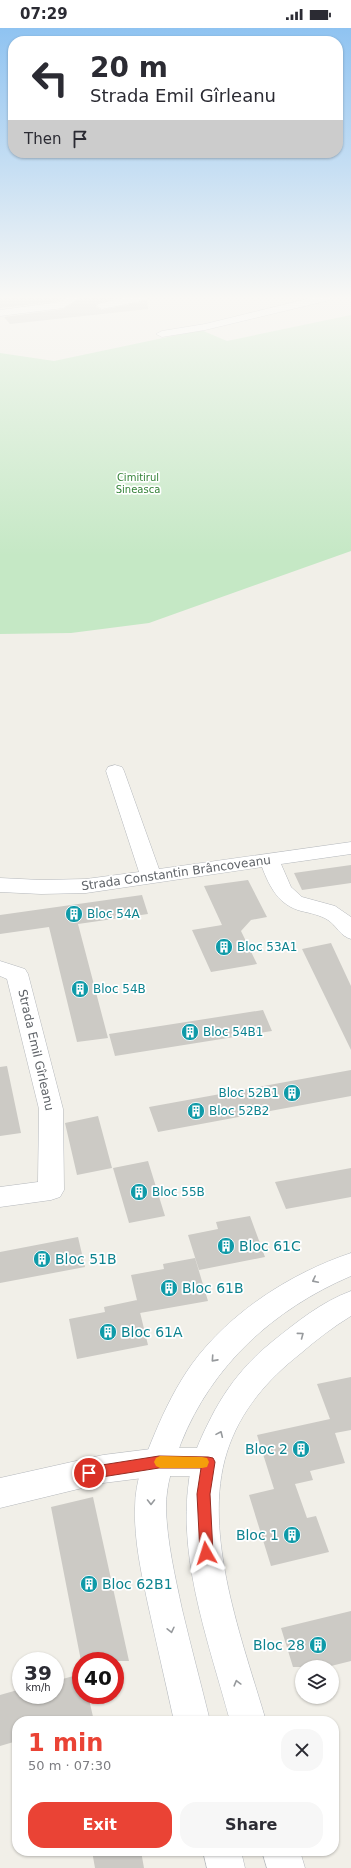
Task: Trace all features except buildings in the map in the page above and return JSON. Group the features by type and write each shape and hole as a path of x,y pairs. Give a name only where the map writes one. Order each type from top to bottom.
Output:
{"street":[{"path":"116,771 151,876"},
{"name":"Strada Constantin Brâncoveanu","path":"1,885 86,886 351,848"},
{"path":"269,860 287,896 294,901 323,908 336,914 351,932"},
{"name":"Strada Emil Gîrleanu","path":"0,968 17,974 52,1109 51,1190 0,1197"},
{"path":"191,1716 158,1572 151,1528 151,1491 159,1462 174,1422 189,1394 209,1365 227,1345 277,1303 302,1287 351,1264"},
{"path":"247,1716 211,1584 204,1540 203,1494 208,1462 234,1404 261,1368 321,1321 351,1303"},
{"path":"0,1493 103,1470 159,1462 208,1462"},
{"path":"223,1856 226,1868"},
{"path":"282,1856 286,1868"}],"green space":[{"name":"Cimitirul Sineasca","path":"0,384 351,384 351,551 149,623 71,633 0,634"}],"slow traffic":[{"path":"160,1462 202,1462"}],"place":[{"name":"Bloc 54A","path":"74,914"},
{"name":"Bloc 53A1","path":"224,947"},
{"name":"Bloc 54B","path":"80,989"},
{"name":"Bloc 54B1","path":"190,1032"},
{"name":"Bloc 52B1","path":"292,1093"},
{"name":"Bloc 52B2","path":"196,1111"},
{"name":"Bloc 55B","path":"139,1192"},
{"name":"Bloc 61C","path":"226,1246"},
{"name":"Bloc 51B","path":"42,1259"},
{"name":"Bloc 61B","path":"169,1288"},
{"name":"Bloc 61A","path":"108,1332"},
{"name":"Bloc 2","path":"301,1449"},
{"name":"Bloc 1","path":"292,1535"},
{"name":"Bloc 62B1","path":"89,1584"},
{"name":"Bloc 28","path":"318,1645"}],"route":[{"path":"89,1473 159,1462 208,1462 203,1494 204,1540 206,1553"}]}
